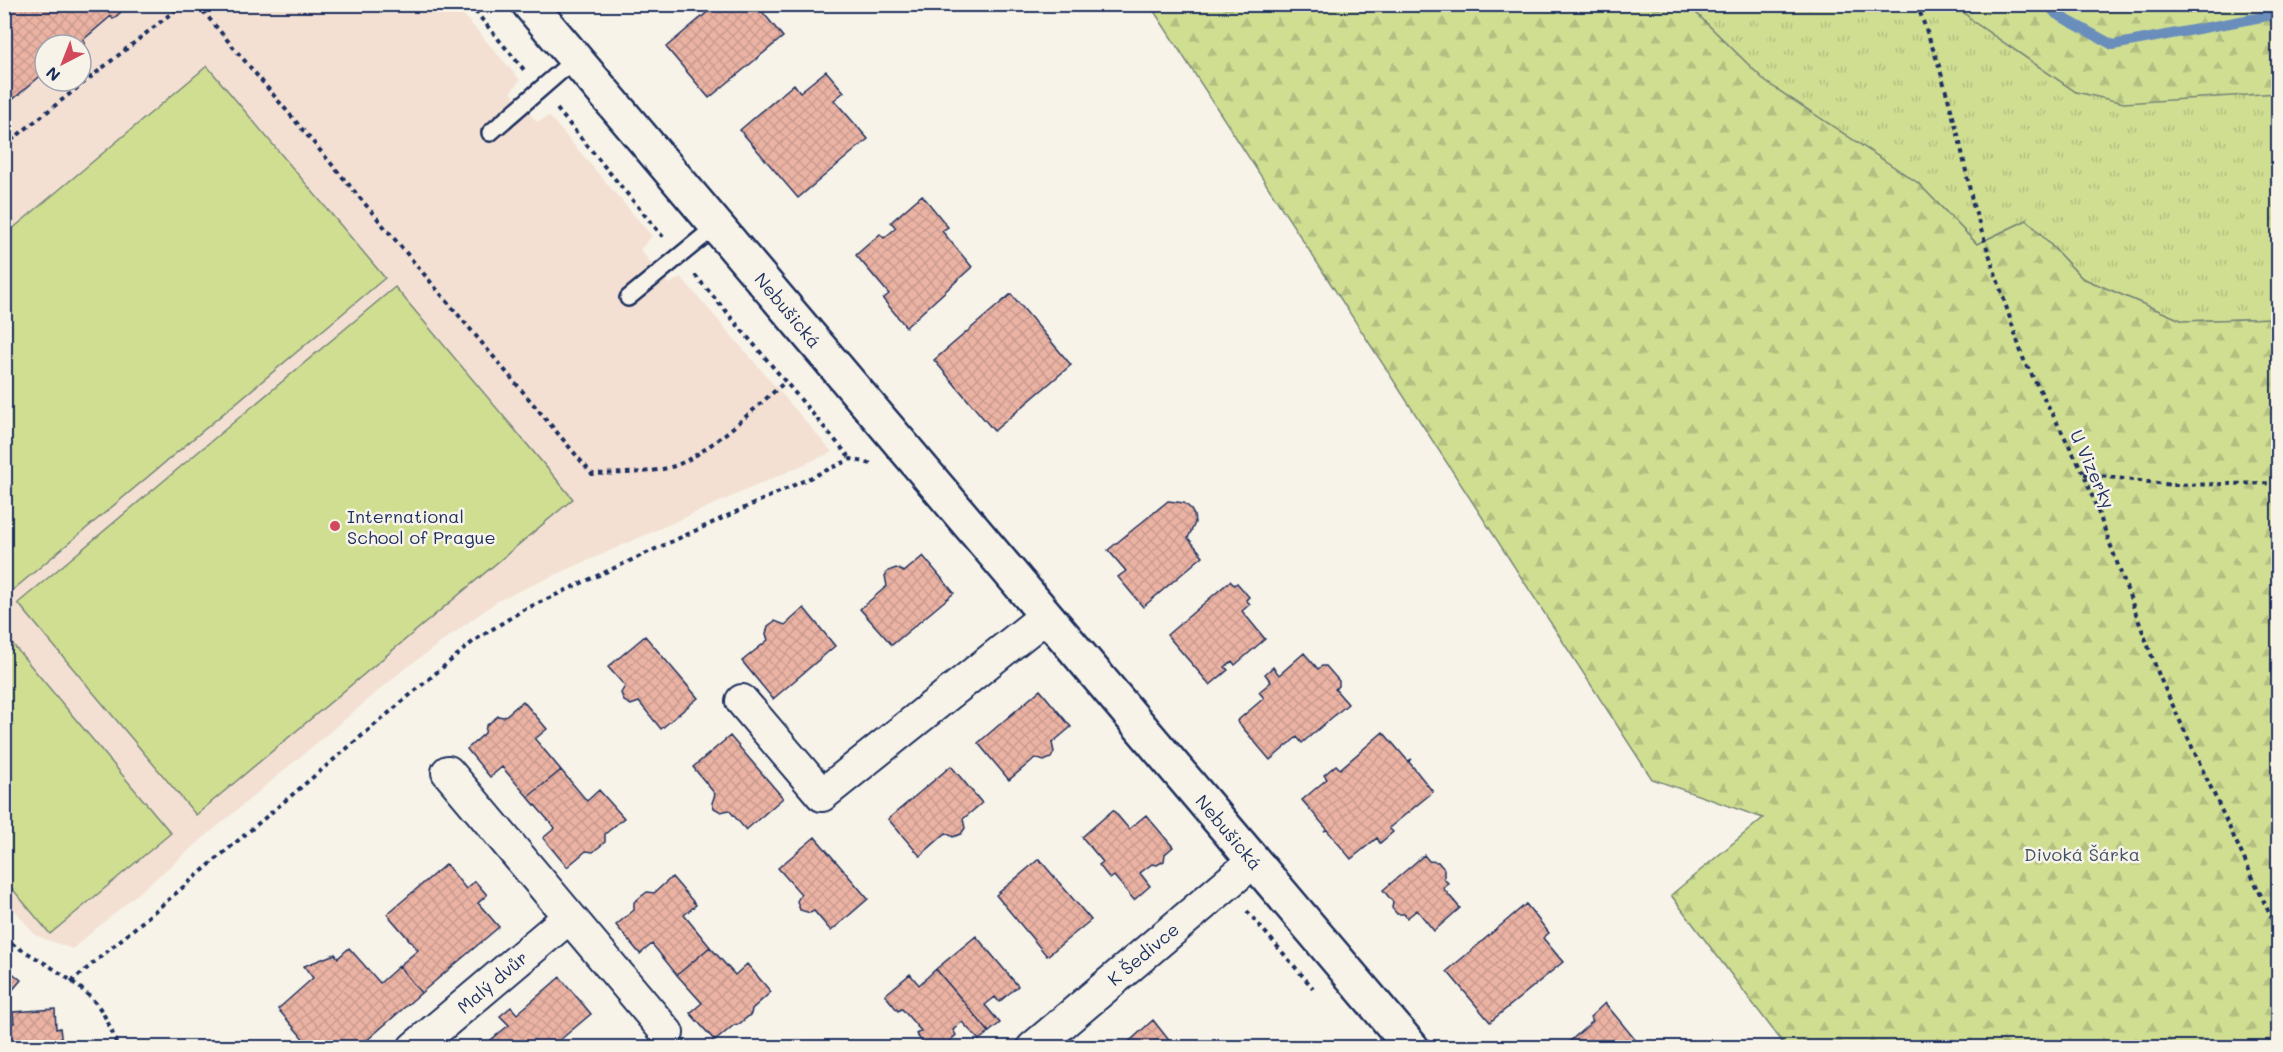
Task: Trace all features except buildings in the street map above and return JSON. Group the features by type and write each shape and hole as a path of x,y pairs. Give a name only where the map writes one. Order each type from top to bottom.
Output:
{"street":[{"name":"Nebušická","path":"529,4 1412,1047"},
{"path":"742,701 822,795 1046,616"},
{"path":"448,772 667,1033"},
{"name":"K Šedivce","path":"1033,1047 1254,861"},
{"name":"Malý dvůr","path":"414,1047 569,917"}],"lane":[{"path":"490,133 575,59"},
{"path":"628,298 716,226"}],"path":[{"path":"4,146 183,4"},
{"path":"197,4 592,474 659,470 685,461 706,448 785,382"},
{"path":"469,4 851,459"},
{"name":"U Vizerky","path":"1917,4 1939,66 1959,138 1973,205 2023,358 2084,474 2160,678 2278,932"},
{"path":"2084,474 2174,485 2278,483"},
{"path":"4,939 71,982 93,1000 109,1025 118,1047"}],"shaded area":[{"name":"International School of Prague","path":"4,5 455,5 520,80 511,92 537,122 549,116 652,236 640,250 669,284 681,277 832,452 499,600 402,671 72,949 35,935 5,898"}],"green space":[{"name":"Divoká Šárka","path":"1150,5 1688,5 1766,82 1918,183 1977,244 2027,220 2082,278 2183,321 2278,318 2278,1047 1786,1047 1671,895 1763,818 1652,779"},
{"path":"1688,5 1956,5 1974,22 2076,92 2278,93 2278,318 2183,321 2082,278 2027,220 1977,244 1918,183 1766,82"},
{"path":"1956,5 2278,5 2278,93 2124,103 2076,92 1974,22"},
{"path":"207,66 385,278 8,594 4,590 5,235"},
{"path":"395,287 573,499 196,815 18,603"},
{"path":"5,635 171,833 50,934 5,880"}],"waterway":[{"path":"2047,4 2056,14 2113,45 2278,14"}],"place":[{"name":"International School of Prague","path":"335,526"}]}
